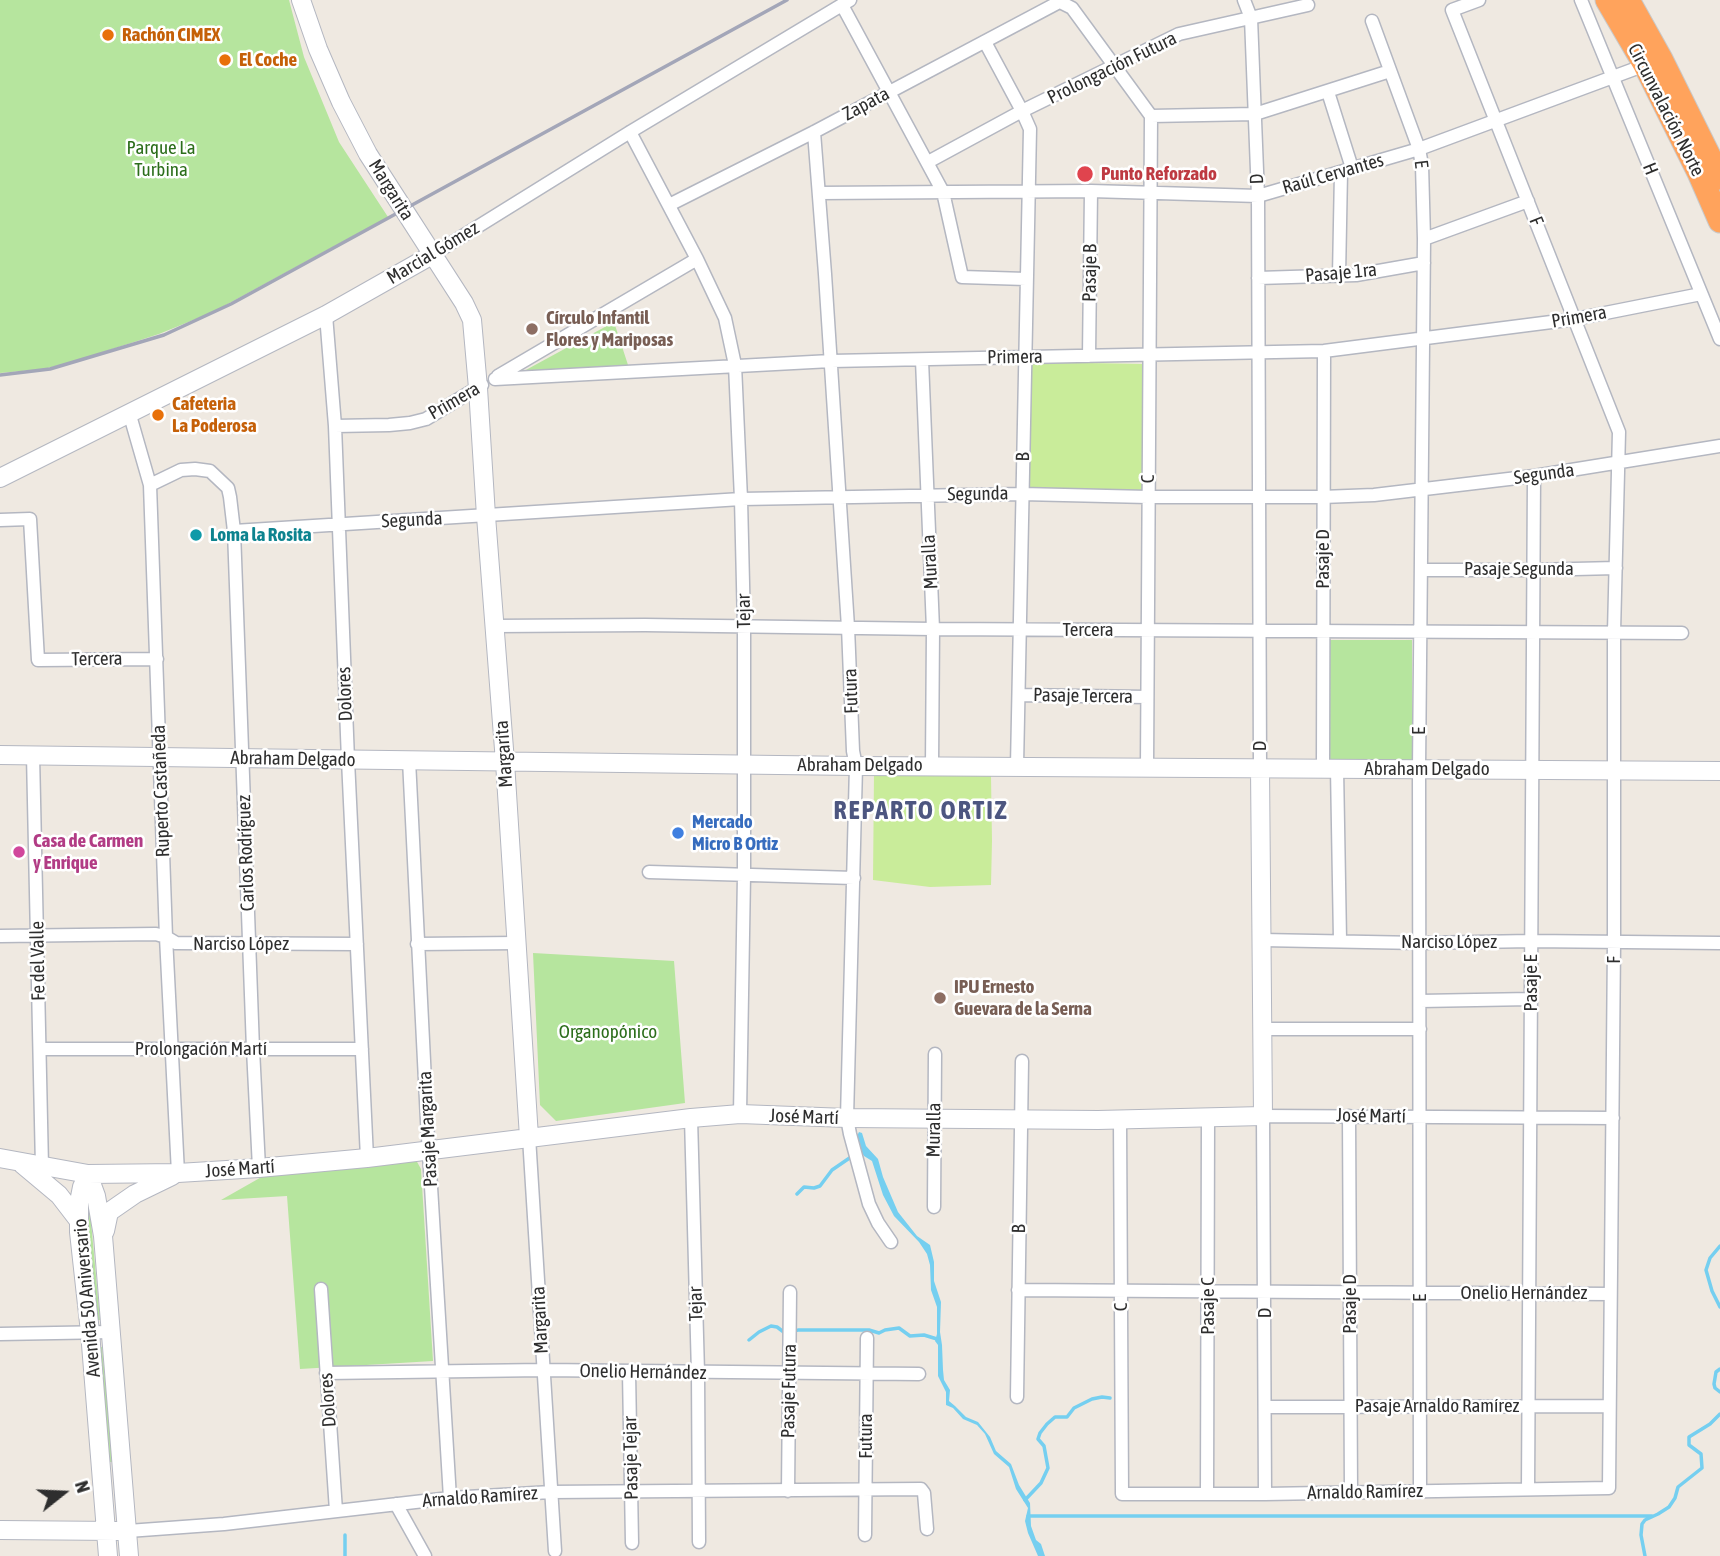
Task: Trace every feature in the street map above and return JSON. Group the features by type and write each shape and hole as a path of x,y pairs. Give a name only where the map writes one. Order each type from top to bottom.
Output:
{"highway":[{"name":"Circunvalación Norte","path":"1607,0 1653,62"},
{"name":"Circunvalación Norte","path":"1628,0 1653,62 1714,176 1720,221"}],"main road":[{"name":"Margarita","path":"301,0 341,102 368,154 464,303 472,320 505,762 528,1137"},
{"name":"Marcial Gómez","path":"0,478 326,315 432,256"},
{"name":"Abraham Delgado","path":"0,755 856,766 1720,771"},
{"name":"D","path":"1260,767 1263,1116"},
{"name":"José Martí","path":"0,1158 88,1174 178,1173 367,1157 740,1114 1021,1120 1263,1116"},
{"path":"20,1162 59,1195 79,1221"},
{"path":"103,1236 110,1212 135,1194 178,1173"},
{"name":"Avenida 50 Aniversario","path":"88,1174 79,1202 79,1221 108,1556"},
{"name":"Avenida 50 Aniversario","path":"88,1174 96,1196 103,1236 129,1556"},
{"name":"Arnaldo Ramírez","path":"0,1530 128,1531"}],"street":[{"name":"D","path":"1244,0 1251,18 1258,196 1260,767"},
{"name":"F","path":"1479,0 1452,10 1619,432 1625,463 1616,568 1614,632 1609,1488"},
{"name":"H","path":"1581,0 1720,339"},
{"name":"Zapata","path":"669,205 814,132 1059,1"},
{"path":"1059,1 1072,8 1151,116 1255,114 1390,71"},
{"name":"Marcial Gómez","path":"432,256 630,132 846,2"},
{"path":"846,2 889,92 943,192 962,277 1026,279"},
{"name":"Prolongación Futura","path":"928,162 1022,111 1179,34 1308,5"},
{"name":"E","path":"1372,21 1419,149 1422,165 1424,263 1419,769 1420,1492"},
{"name":"B","path":"985,42 1030,129 1017,765"},
{"name":"Raúl Cervantes","path":"819,193 1028,190 1258,196 1419,149 1653,62"},
{"path":"1328,92 1347,170 1339,276"},
{"name":"C","path":"1147,766 1151,116"},
{"name":"Tejar","path":"630,132 697,259 724,318 735,365 744,626 740,1114"},
{"name":"Futura","path":"814,132 856,766 847,1118 869,1204 891,1242"},
{"name":"Pasaje B","path":"1089,356 1091,191"},
{"path":"1424,239 1528,201"},
{"path":"495,379 697,259"},
{"name":"Pasaje 1ra","path":"1258,278 1356,275 1424,263"},
{"name":"Primera","path":"335,426 389,425 426,419 495,379 831,361 1324,351 1575,320 1701,294"},
{"name":"Dolores","path":"326,315 335,426 367,1157"},
{"name":"Pasaje D","path":"1324,351 1323,631 1340,940"},
{"name":"Muralla","path":"922,360 933,629 932,765"},
{"name":"Ruperto Castañeda","path":"129,412 149,485 178,1173"},
{"name":"Segunda","path":"234,531 741,499 1022,494 1148,497 1374,495 1534,476 1720,446"},
{"name":"Carlos Rodríguez","path":"149,485 181,470 210,471 228,488 230,497 234,531 259,1168"},
{"name":"Pasaje E","path":"1528,1489 1534,476"},
{"name":"Tercera","path":"0,520 30,519 38,660 157,659"},
{"name":"Pasaje Segunda","path":"1421,570 1616,568"},
{"name":"Tercera","path":"495,626 1682,633"},
{"name":"Pasaje Tercera","path":"1019,695 1147,696"},
{"name":"Fe del Valle","path":"33,755 42,1167"},
{"name":"Pasaje Margarita","path":"409,760 417,944 450,1498"},
{"path":"649,872 854,878"},
{"name":"Narciso López","path":"0,936 156,934 176,943 358,944"},
{"name":"Narciso López","path":"1262,940 1720,943"},
{"path":"417,944 517,943"},
{"path":"1420,1001 1531,999"},
{"path":"1262,1029 1420,1030"},
{"name":"Prolongación Martí","path":"40,1049 362,1049"},
{"name":"Muralla","path":"934,1207 935,1054"},
{"name":"B","path":"1017,1397 1022,1061"},
{"name":"D","path":"1263,1116 1265,1494"},
{"name":"José Martí","path":"1263,1116 1613,1118"},
{"name":"Pasaje D","path":"1349,1116 1351,1492"},
{"name":"Tejar","path":"691,1118 698,1373 699,1542"},
{"name":"Pasaje C","path":"1207,1493 1208,1118"},
{"name":"C","path":"1120,1120 1122,1494"},
{"name":"Margarita","path":"528,1137 555,1552"},
{"name":"Dolores","path":"321,1289 337,1511"},
{"name":"Onelio Hernández","path":"1018,1290 1610,1294"},
{"name":"Pasaje Futura","path":"788,1491 790,1292"},
{"path":"0,1334 111,1332"},
{"name":"Futura","path":"865,1535 867,1338"},
{"name":"Onelio Hernández","path":"326,1373 543,1370 919,1374"},
{"name":"Pasaje Tejar","path":"629,1372 632,1544"},
{"name":"Pasaje Arnaldo Ramírez","path":"1265,1407 1609,1406"},
{"name":"Arnaldo Ramírez","path":"1122,1494 1609,1488"},
{"name":"Arnaldo Ramírez","path":"128,1531 224,1524 450,1498 551,1492 921,1489 924,1493 927,1528"},
{"path":"396,1504 425,1556"}],"green space":[{"name":"Parque La Turbina","path":"0,0 289,0 304,57 339,142 388,217 213,312 159,334 44,369 0,373"},
{"path":"614,322 629,368 524,371"},
{"path":"1031,362 1145,364 1143,491 1029,489"},
{"path":"1330,640 1412,640 1412,760 1330,760"},
{"path":"874,773 991,776 991,885 930,887 873,880"},
{"name":"Organopónico","path":"533,953 674,961 685,1103 556,1121 540,1105"},
{"path":"416,1160 421,1169 433,1361 300,1369 287,1196 221,1200 265,1175"},
{"path":"83,1200 89,1200 100,1320 93,1320"},
{"path":"102,1347 113,1462 107,1462 96,1348"}],"water":[{"path":"859,1132 862,1133 866,1146 878,1159 898,1212 917,1236 930,1245 934,1281 941,1302 943,1370 944,1380 950,1390 949,1401 966,1417 978,1422 990,1437 996,1451 1011,1464 1030,1503 1031,1526 1045,1556 1038,1556 1028,1533 1025,1521 1028,1508 1016,1489 1009,1467 994,1454 985,1434 977,1425 963,1419 953,1408 946,1405 946,1392 938,1376 938,1345 935,1341 937,1307 931,1290 927,1254 894,1216 883,1195 872,1161 862,1153 857,1136"}],"waterway":[{"path":"797,1194 804,1187 820,1186 832,1170 851,1157"},
{"path":"1720,1246 1710,1258 1706,1270 1720,1307"},
{"path":"749,1340 771,1326 785,1333"},
{"path":"793,1332 869,1330 879,1333 899,1328 910,1336 924,1335 937,1339"},
{"path":"1720,1369 1716,1372 1714,1384 1720,1392"},
{"path":"1025,1500 1041,1483 1048,1468 1044,1446 1038,1439 1047,1424 1055,1417 1067,1417 1074,1408 1092,1399 1110,1398"},
{"path":"1645,1556 1642,1524 1669,1507 1678,1487 1702,1468 1701,1454 1689,1445 1689,1437 1720,1414"},
{"path":"1028,1516 1652,1516"},
{"path":"345,1535 345,1556"}],"railway":[{"path":"0,375 50,369 164,335 231,304 787,0"}],"place":[{"name":"Rachón CIMEX","path":"108,35"},
{"name":"El Coche","path":"225,60"},
{"name":"Punto Reforzado","path":"1085,174"},
{"name":"Círculo Infantil Flores y Mariposas","path":"532,329"},
{"name":"Cafeteria La Poderosa","path":"158,415"},
{"name":"Loma la Rosita","path":"196,535"},
{"name":"Mercado Micro B Ortiz","path":"678,833"},
{"name":"Casa de Carmen y Enrique","path":"19,852"},
{"name":"IPU Ernesto Guevara de la Serna","path":"940,998"}],"district":[{"name":"REPARTO ORTIZ","path":"921,811"}]}
